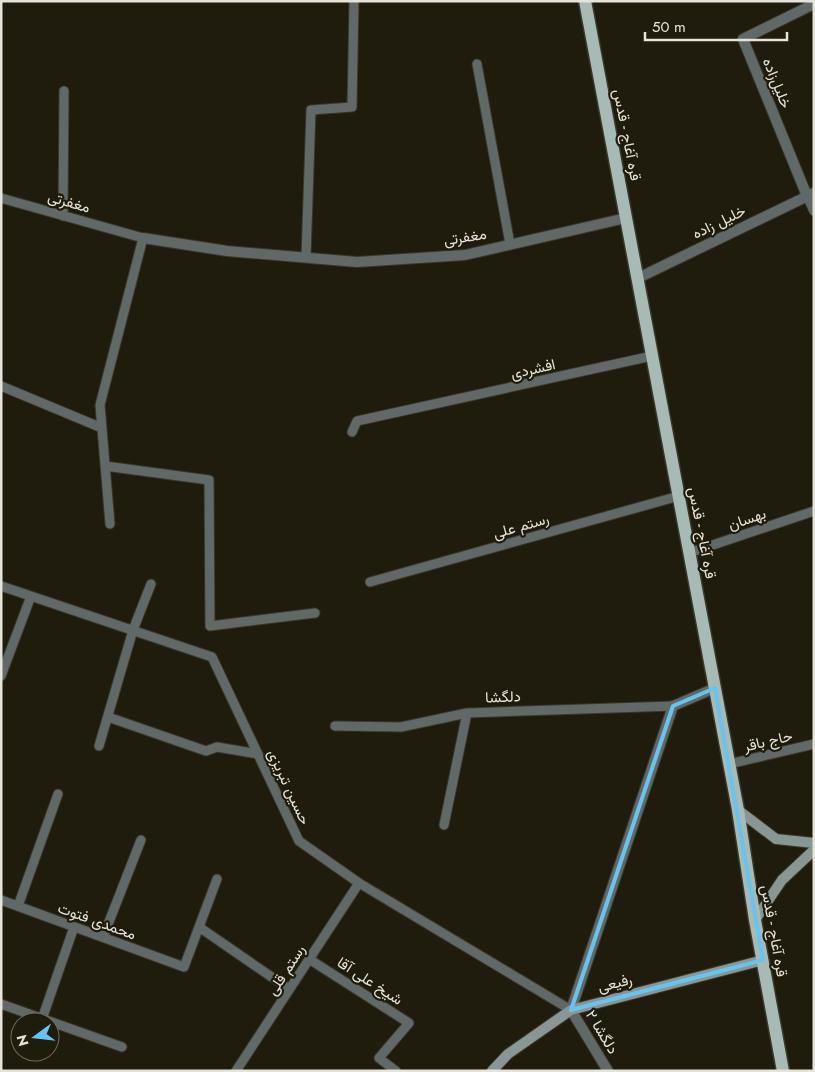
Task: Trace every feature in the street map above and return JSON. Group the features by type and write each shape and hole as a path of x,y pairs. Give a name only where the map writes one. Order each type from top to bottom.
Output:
{"main road":[{"name":"قره آغاج - قدس","path":"585,1 738,810 755,920 783,1071"},
{"path":"738,810 776,839 814,843"},
{"path":"755,920 782,880 814,850"},
{"name":"رفیعی","path":"492,1071 508,1054 571,1010 763,960"}],"street":[{"name":"خلیل‌زاده","path":"811,194 743,39 814,4"},
{"name":"خلیل زاده","path":"638,278 811,194"},
{"name":"مغفرتی","path":"143,238 227,250 357,262 465,254 626,218"},
{"name":"دلگشا","path":"673,706 715,688"},
{"path":"571,1010 673,706"},
{"name":"دلگشا ۲","path":"571,1010 608,1071"}],"lane":[{"path":"306,257 311,110 352,107 354,1"},
{"path":"477,64 510,244"},
{"path":"63,216 64,91"},
{"name":"خلیل‌زاده","path":"811,194 814,211"},
{"name":"مغفرتی","path":"1,198 143,238"},
{"path":"110,524 100,405 143,238"},
{"name":"افشردی","path":"352,432 357,421 652,356"},
{"path":"1,386 102,428"},
{"path":"106,466 209,480 210,626 315,613"},
{"name":"رستم علی","path":"370,582 679,496"},
{"name":"بهسان","path":"690,553 814,511"},
{"path":"99,746 134,630 151,584"},
{"name":"حسین تبریزی","path":"1,586 212,657 299,841 359,883 571,1010"},
{"path":"1,676 31,596"},
{"name":"دلگشا","path":"334,726 401,727 467,713 673,706"},
{"path":"444,825 467,713"},
{"path":"108,716 206,751 217,747 258,754"},
{"name":"حاج باقر","path":"729,764 814,744"},
{"path":"18,906 58,794"},
{"path":"103,938 141,840"},
{"path":"217,879 199,927 289,989"},
{"name":"رستم قلی","path":"236,1071 359,883"},
{"name":"محمدی فتوت","path":"1,900 184,967 199,927"},
{"path":"44,1012 74,927"},
{"name":"شیخ علی آقا","path":"309,959 409,1023 378,1058 396,1071"},
{"path":"1,1004 23,1012"},
{"path":"60,1025 122,1047"}],"highlighted area":[{"path":"715,688 763,960 571,1010 673,706"}]}
